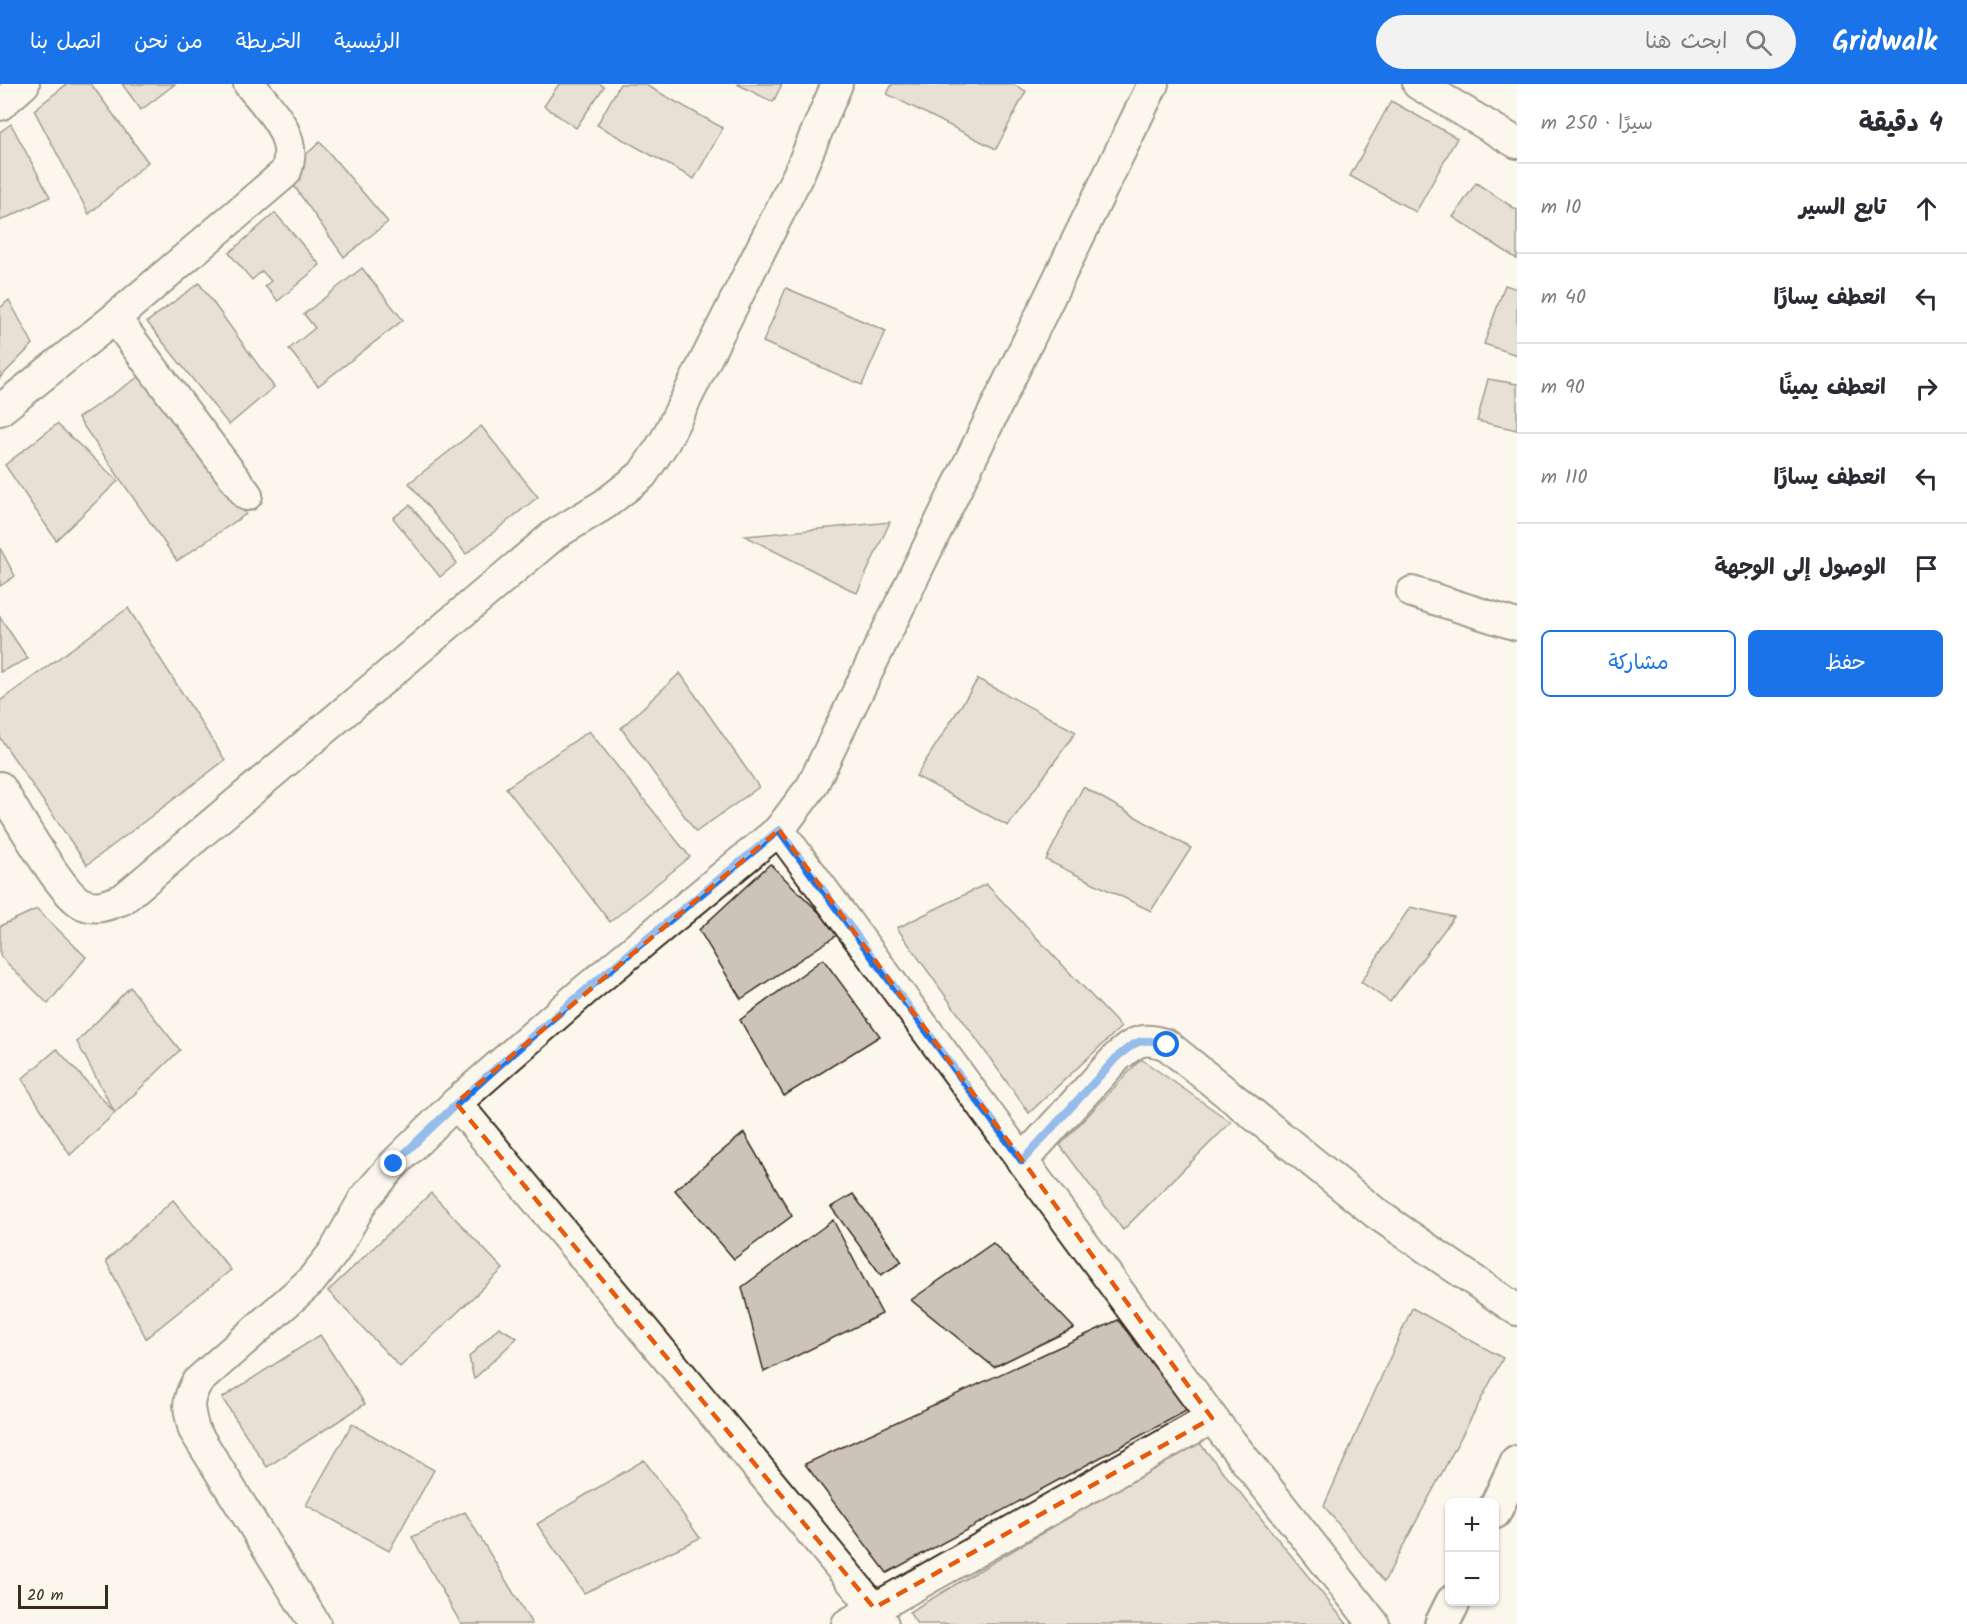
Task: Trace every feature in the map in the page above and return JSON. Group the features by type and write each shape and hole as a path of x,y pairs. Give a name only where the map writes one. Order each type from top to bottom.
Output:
{"street":[{"path":"0,105 24,84"},
{"path":"0,410 115,318 285,173 289,164 290,149 281,123 249,84"},
{"path":"0,787 60,884 81,904 99,908 123,899 554,535 604,504 642,475 665,441 719,334 799,173 837,84"},
{"path":"315,1624 194,1430 188,1409 189,1397 197,1382 312,1281 334,1252 364,1199 394,1164 456,1103 584,991 779,830 812,786 1153,84"},
{"path":"1418,84 1457,94 1517,143"},
{"path":"115,318 247,495"},
{"path":"1412,592 1517,625"},
{"path":"779,830 1212,1418 1374,1624"},
{"path":"1022,1161 1117,1057 1133,1044 1150,1039 1167,1045 1377,1214 1517,1310"},
{"path":"456,1103 879,1616"},
{"path":"847,1624 879,1616 1212,1418"},
{"path":"1499,1501 1517,1463"},
{"path":"1443,1624 1451,1606"}],"highlighted area":[{"path":"779,830 1212,1418 874,1608 456,1103"}],"building":[{"path":"67,84 91,84 148,162 89,214 34,110"},
{"path":"122,84 175,84 141,110"},
{"path":"559,84 600,84 604,87 576,128 544,106"},
{"path":"620,84 644,84 723,128 694,179 597,125"},
{"path":"737,84 782,84 773,102"},
{"path":"892,84 1012,84 1026,91 996,149 887,94"},
{"path":"1391,101 1457,138 1416,212 1350,176"},
{"path":"11,124 50,197 0,221 0,132"},
{"path":"320,142 388,222 344,257 285,173"},
{"path":"1476,183 1517,210 1517,259 1453,217"},
{"path":"275,213 320,265 278,301 265,286 271,281 262,271 252,280 229,253"},
{"path":"362,268 403,320 318,386 289,349 315,328 304,314"},
{"path":"199,283 274,387 229,425 147,322"},
{"path":"1505,285 1517,289 1517,355 1484,344"},
{"path":"786,288 886,331 862,385 763,342"},
{"path":"9,300 33,344 0,378 0,308"},
{"path":"147,371 246,514 177,561 78,418"},
{"path":"1488,379 1517,384 1517,430 1477,421"},
{"path":"57,424 118,481 56,540 5,465"},
{"path":"481,426 538,497 466,554 409,483"},
{"path":"410,505 457,563 440,577 393,518"},
{"path":"890,522 857,593 745,536 757,535"},
{"path":"0,548 15,576 0,586"},
{"path":"128,608 225,760 87,865 0,738 0,701"},
{"path":"0,617 28,659 0,672"},
{"path":"680,673 759,787 696,832 621,728"},
{"path":"978,679 1076,732 1008,826 916,776"},
{"path":"589,731 690,857 610,922 506,788"},
{"path":"1083,787 1191,848 1151,911 1046,860"},
{"path":"770,864 840,933 741,999 699,930"},
{"path":"986,884 1121,1027 1029,1113 897,928"},
{"path":"1410,907 1454,917 1390,1002 1361,982"},
{"path":"37,909 86,957 48,1004 0,956 0,926"},
{"path":"823,959 880,1036 784,1096 740,1020"},
{"path":"130,987 180,1050 115,1113 77,1042"},
{"path":"57,1049 115,1113 70,1155 22,1079"},
{"path":"1141,1059 1231,1122 1123,1230 1060,1145"},
{"path":"744,1133 792,1216 734,1259 675,1190"},
{"path":"431,1193 503,1269 400,1367 328,1291"},
{"path":"853,1194 902,1262 881,1275 831,1207"},
{"path":"173,1200 231,1270 146,1338 106,1261"},
{"path":"833,1220 882,1314 764,1372 742,1287"},
{"path":"993,1243 1074,1328 994,1367 911,1300"},
{"path":"1412,1308 1503,1358 1384,1582 1324,1506"},
{"path":"1118,1320 1188,1410 887,1573 805,1464"},
{"path":"499,1327 517,1338 474,1379 469,1357"},
{"path":"320,1335 365,1404 267,1467 222,1398"},
{"path":"352,1424 434,1470 389,1551 306,1505"},
{"path":"1198,1441 1347,1624 917,1624 909,1612"},
{"path":"644,1460 700,1538 584,1593 537,1524"},
{"path":"465,1512 532,1624 461,1624 412,1537"}],"route":[{"path":"394,1164 456,1103 584,991 779,830 1022,1161 1117,1057 1133,1044 1150,1039 1167,1045"}]}
